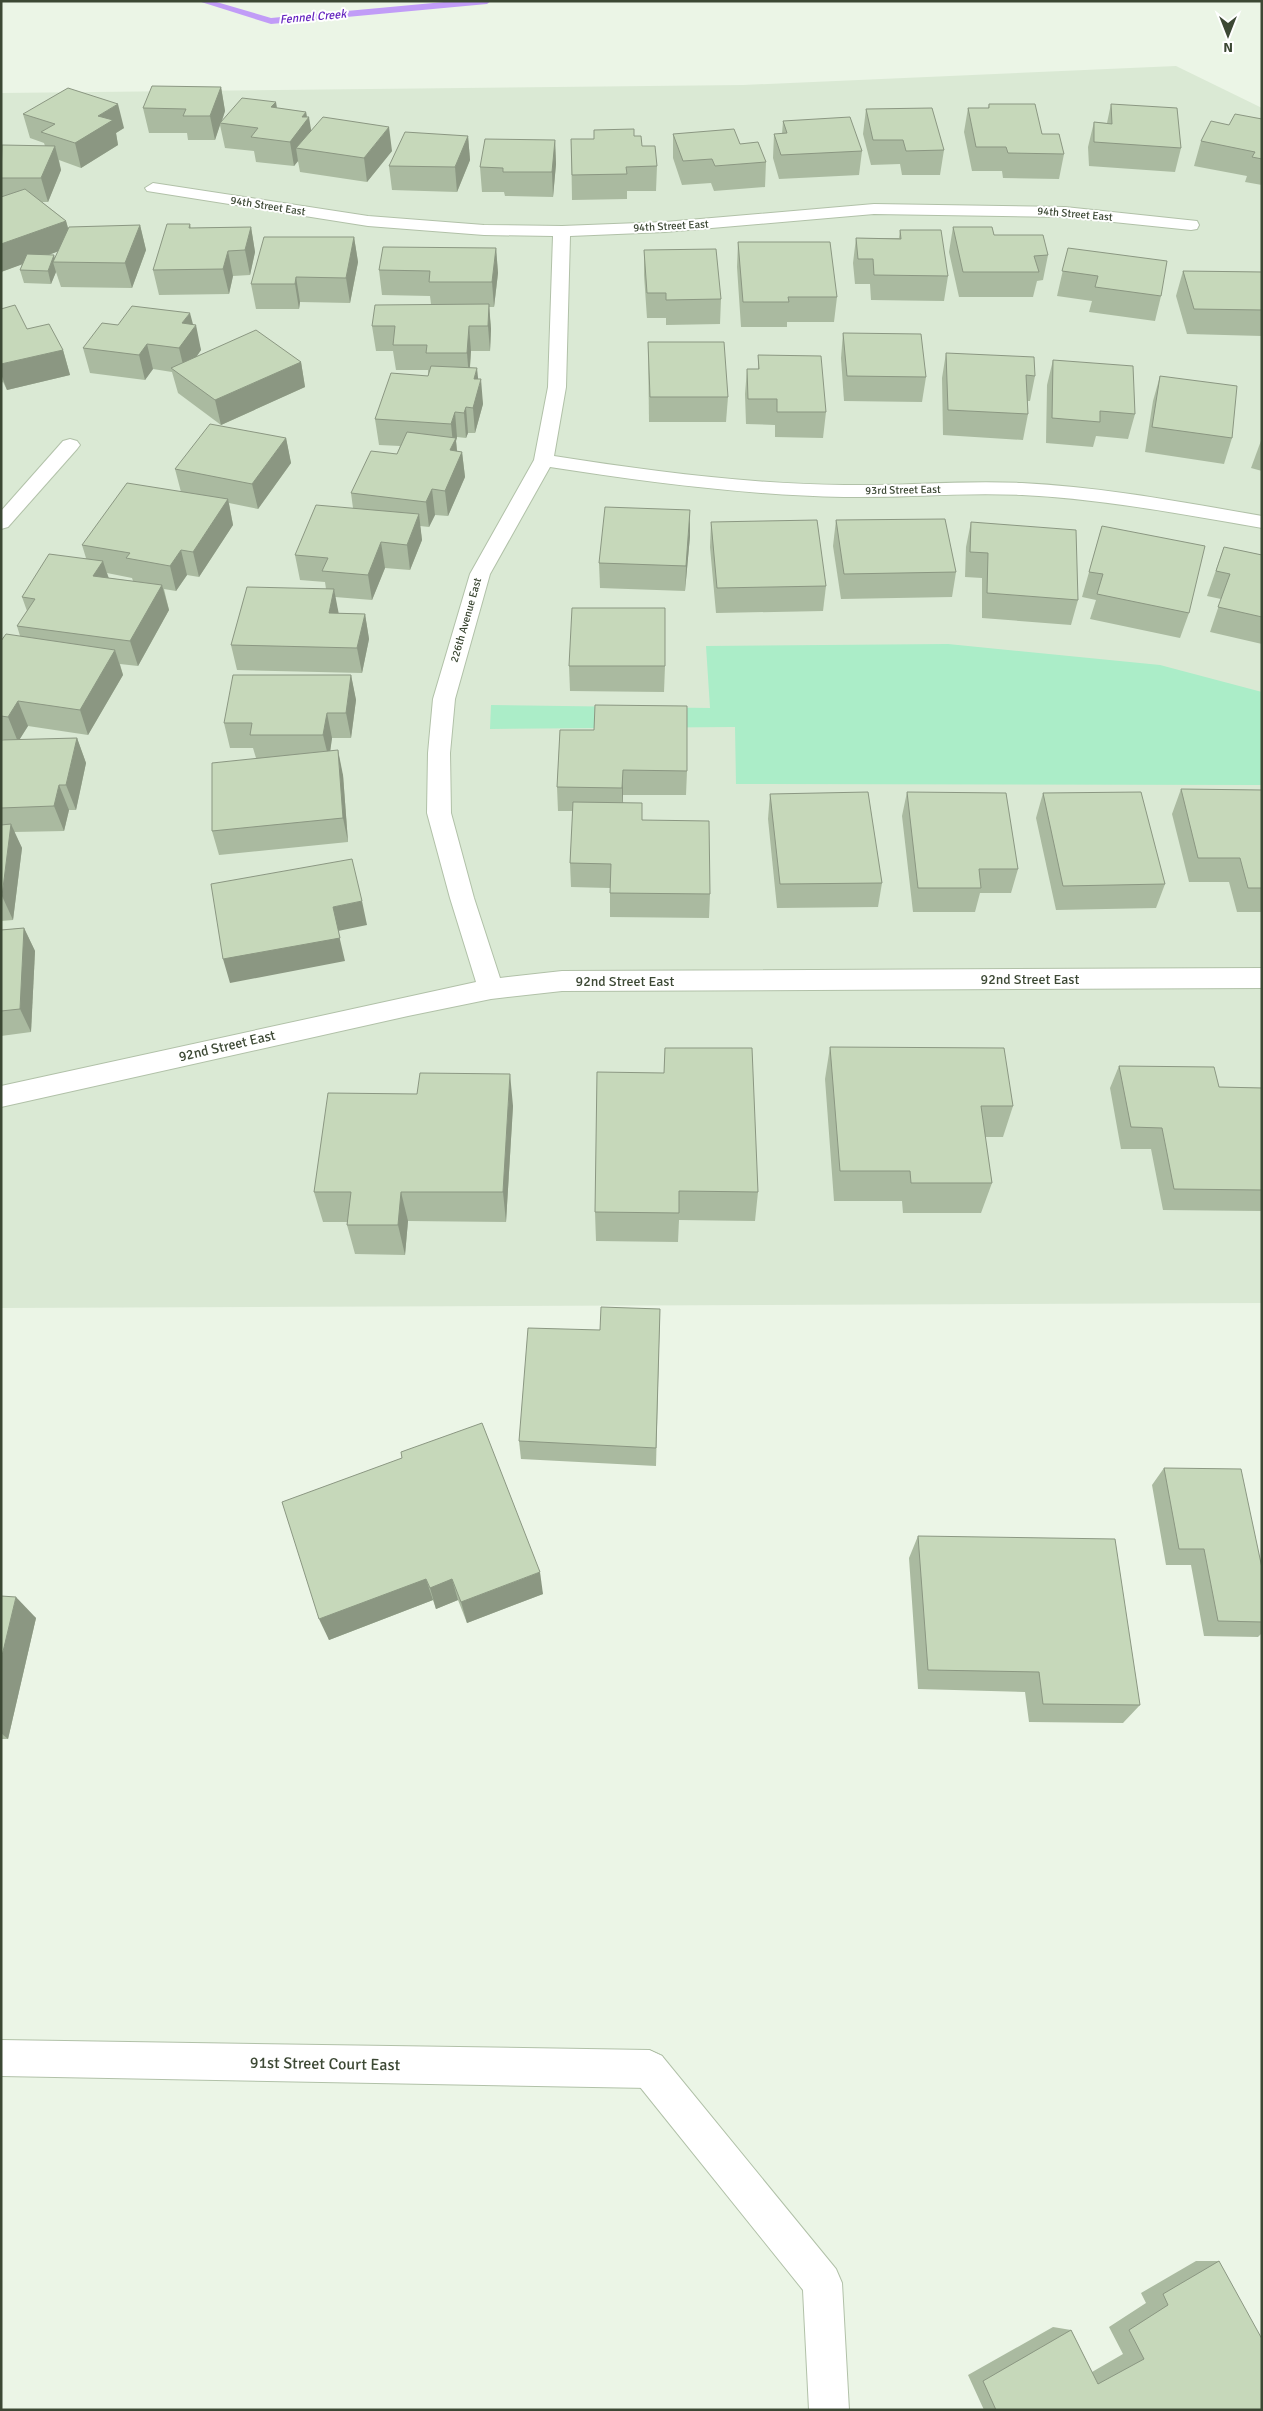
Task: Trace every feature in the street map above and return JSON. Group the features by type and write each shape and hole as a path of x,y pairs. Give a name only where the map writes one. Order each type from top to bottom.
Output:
{"street":[{"name":"94th Street East","path":"153,188 368,221 484,230 562,231 746,222 874,209 1065,212 1191,225"},
{"name":"226th Avenue East","path":"491,989 462,898 440,813 439,752 444,699 480,574 544,460 557,387 562,231"},
{"path":"1,523 70,445"},
{"name":"93rd Street East","path":"544,460 661,479 741,486 844,491 1021,489 1103,496 1262,522"},
{"name":"92nd Street East","path":"1,1097 491,989 562,981 1262,978"},
{"name":"91st Street Court East","path":"1,2058 649,2069 822,2282 829,2410"}],"shaded area":[{"path":"1176,66 1262,108 1262,1303 1,1308 1,93 743,85"}],"green space":[{"path":"948,644 1160,665 1262,692 1262,785 736,784 735,727 490,729 491,705 710,708 706,646"}],"building":[{"path":"152,86 221,87 210,116 183,116 186,109 143,108"},
{"path":"68,88 118,104 98,116 113,120 75,143 41,132 55,124 23,114"},
{"path":"242,98 276,102 271,107 306,112 302,117 309,117 290,142 251,137 258,128 220,123"},
{"path":"989,104 1035,104 1042,134 1059,134 1064,154 1008,153 1006,147 976,147 968,108 989,108"},
{"path":"1111,104 1177,108 1181,148 1094,142 1094,122 1112,124"},
{"path":"932,108 944,150 906,151 903,140 873,140 866,109"},
{"path":"1235,114 1262,119 1262,159 1252,157 1255,152 1201,141 1211,121 1229,125"},
{"path":"323,117 389,127 364,158 296,148"},
{"path":"850,117 862,151 781,155 774,134 787,133 783,121"},
{"path":"634,129 634,136 641,136 642,146 655,146 657,166 626,167 627,174 572,175 571,139 594,139 594,130"},
{"path":"734,129 740,144 758,142 766,162 715,166 712,159 683,161 673,134"},
{"path":"405,132 468,136 455,167 389,166"},
{"path":"485,139 555,140 552,172 503,172 503,168 480,167"},
{"path":"2,145 55,146 41,178 1,178"},
{"path":"25,189 66,221 1,244 1,197"},
{"path":"167,224 190,224 189,228 251,227 245,250 228,251 223,269 153,270"},
{"path":"140,225 125,263 53,262 69,227"},
{"path":"953,227 992,227 994,235 1043,235 1048,255 1034,256 1039,272 963,272"},
{"path":"900,230 941,230 948,276 874,275 873,259 858,259 856,238 901,239"},
{"path":"264,237 354,237 346,278 296,277 295,284 251,284"},
{"path":"738,242 830,242 837,297 788,297 789,302 743,302"},
{"path":"383,247 496,248 492,282 429,282 430,271 379,270"},
{"path":"1068,248 1167,261 1161,296 1095,287 1098,276 1062,271"},
{"path":"716,249 721,299 666,300 666,293 647,293 644,250"},
{"path":"27,254 54,255 48,271 20,270"},
{"path":"1183,271 1262,272 1262,310 1194,309"},
{"path":"489,304 488,326 469,326 467,353 426,353 427,345 393,345 395,326 372,326 375,305"},
{"path":"15,305 27,329 49,324 63,350 1,364 1,309"},
{"path":"132,306 190,313 182,323 196,325 179,348 147,344 139,355 83,348 102,323 118,325"},
{"path":"256,330 301,362 215,400 171,368"},
{"path":"843,333 921,334 926,377 847,376"},
{"path":"648,342 724,342 728,397 650,397"},
{"path":"946,353 1034,357 1035,376 1026,375 1028,414 948,410"},
{"path":"758,355 821,356 826,412 777,412 777,399 748,399 747,369 759,369"},
{"path":"1053,360 1133,366 1135,414 1100,411 1100,422 1052,418"},
{"path":"431,366 477,368 474,379 481,379 473,408 466,407 464,413 455,412 451,424 375,419 391,373 428,376"},
{"path":"1160,376 1237,386 1232,438 1152,427"},
{"path":"210,424 286,438 252,484 175,469"},
{"path":"407,432 456,438 450,450 462,452 445,491 432,489 426,502 351,493 371,451 397,454"},
{"path":"127,483 228,499 193,552 181,550 170,566 126,558 130,553 82,545"},
{"path":"316,505 419,514 407,545 381,542 368,575 322,571 328,558 295,555"},
{"path":"605,507 690,510 686,566 599,563"},
{"path":"945,519 956,572 844,574 836,520"},
{"path":"817,520 826,586 717,588 711,522"},
{"path":"971,522 1076,530 1078,600 987,593 988,553 970,552"},
{"path":"1102,526 1205,546 1189,613 1097,594 1103,574 1089,572"},
{"path":"1224,547 1262,555 1262,617 1218,607 1230,574 1216,571"},
{"path":"49,554 103,561 93,576 162,585 130,641 17,626 35,599 22,597"},
{"path":"247,587 334,589 329,613 365,614 357,648 231,645"},
{"path":"572,608 665,608 665,666 569,666"},
{"path":"6,634 115,650 80,710 18,701 8,717 1,716 1,641"},
{"path":"233,675 351,675 346,713 327,713 323,735 250,735 252,723 224,723"},
{"path":"595,705 687,706 687,771 623,770 622,788 557,787 560,730 594,730"},
{"path":"77,738 66,785 59,785 54,806 1,808 1,740"},
{"path":"338,750 343,818 212,831 212,763"},
{"path":"1181,789 1262,790 1262,888 1248,888 1240,858 1198,858"},
{"path":"868,792 882,883 780,884 770,794"},
{"path":"907,792 1006,793 1018,869 979,869 981,888 918,888"},
{"path":"1141,792 1165,884 1063,886 1043,793"},
{"path":"573,802 642,803 642,820 709,821 710,894 610,893 611,864 570,863"},
{"path":"11,824 2,896 1,896 1,825"},
{"path":"352,859 362,901 333,907 340,938 223,959 211,884"},
{"path":"24,928 20,1009 1,1011 1,930"},
{"path":"830,1047 1004,1048 1013,1106 981,1106 992,1183 911,1183 910,1171 840,1171"},
{"path":"665,1048 752,1048 758,1192 679,1191 679,1213 595,1212 597,1072 664,1073"},
{"path":"1119,1066 1214,1067 1219,1087 1262,1088 1262,1190 1174,1189 1162,1128 1131,1127"},
{"path":"420,1073 510,1074 503,1192 401,1192 398,1225 347,1225 351,1192 314,1192 328,1093 417,1094"},
{"path":"601,1307 660,1309 656,1448 519,1441 528,1328 600,1330"},
{"path":"482,1423 540,1572 461,1602 452,1579 430,1588 426,1579 319,1619 282,1502 402,1458 401,1452"},
{"path":"1164,1468 1241,1469 1262,1568 1262,1622 1218,1621 1204,1549 1179,1549"},
{"path":"918,1536 1115,1539 1140,1705 1043,1704 1039,1672 928,1670"},
{"path":"1,1596 16,1597 1,1660"},
{"path":"1219,2261 1262,2339 1262,2410 996,2410 983,2381 1071,2330 1098,2384 1144,2359 1129,2330 1168,2305 1163,2294"}],"waterway":[{"name":"Fennel Creek","path":"202,1 271,21 487,1"}]}
